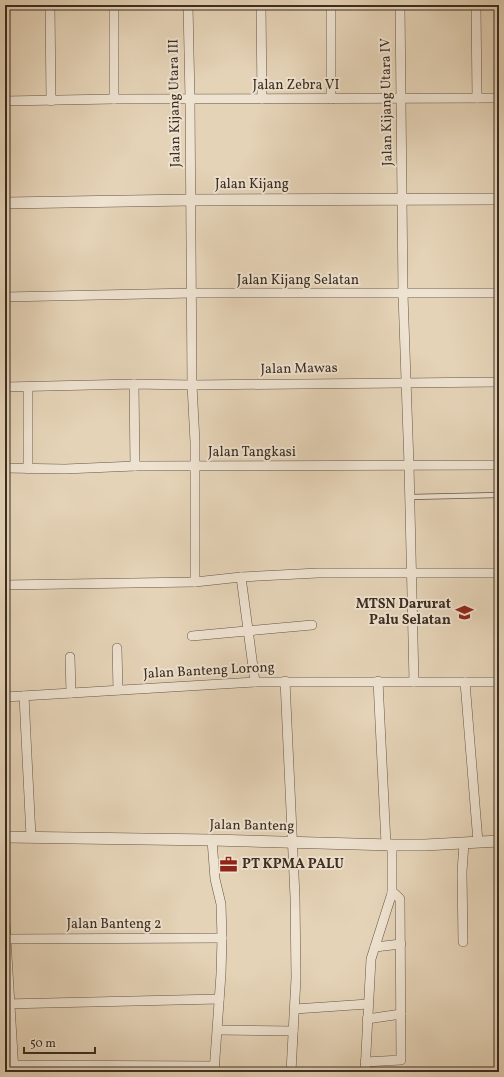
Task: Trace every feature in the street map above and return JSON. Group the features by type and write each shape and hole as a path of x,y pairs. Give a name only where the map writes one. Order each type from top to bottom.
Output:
{"street":[{"path":"50,5 51,101"},
{"path":"114,5 114,99"},
{"name":"Jalan Kijang Utara III","path":"188,5 190,200"},
{"path":"261,5 262,100"},
{"path":"331,5 331,99"},
{"name":"Jalan Kijang Utara IV","path":"400,5 402,199"},
{"path":"476,5 477,98"},
{"name":"Jalan Zebra VI","path":"5,101 114,99 262,100 499,98"},
{"path":"402,199 403,294 410,497 414,682"},
{"name":"Jalan Kijang","path":"5,202 499,199"},
{"path":"190,200 192,385 195,442 195,582"},
{"name":"Jalan Kijang Selatan","path":"5,297 192,293 499,293"},
{"name":"Jalan Mawas","path":"5,387 134,384 192,385 499,382"},
{"path":"134,384 134,466"},
{"path":"28,387 28,469"},
{"name":"Jalan Tangkasi","path":"5,468 65,469 134,466 499,466"},
{"path":"5,585 195,582 241,577 318,573 499,574"},
{"path":"241,577 255,682"},
{"path":"192,636 312,625"},
{"path":"117,648 118,690"},
{"path":"70,657 71,693"},
{"path":"364,1072 371,959 392,893 378,681"},
{"name":"Jalan Banteng Lorong","path":"5,697 255,682 499,682"},
{"path":"285,682 293,841 296,978 291,1072"},
{"path":"465,682 478,842"},
{"path":"24,696 31,837"},
{"name":"Jalan Banteng","path":"5,837 293,841 389,845 499,841"},
{"path":"5,922 7,1003 11,1067 214,1069 220,999 222,938 221,904 215,879 212,840"},
{"path":"463,942 462,872 464,843"},
{"path":"365,1062 401,1060 400,900 395,894 392,893"},
{"name":"Jalan Banteng 2","path":"6,939 222,938"},
{"path":"375,947 401,944"},
{"path":"7,1003 220,999"},
{"path":"295,1009 368,1004"},
{"path":"367,1019 401,1014"},
{"path":"218,1030 293,1031"}],"lane":[{"path":"410,497 499,495"}],"place":[{"name":"MTSN Darurat Palu Selatan","path":"464,612"},
{"name":"PT KPMA PALU","path":"229,864"}]}
